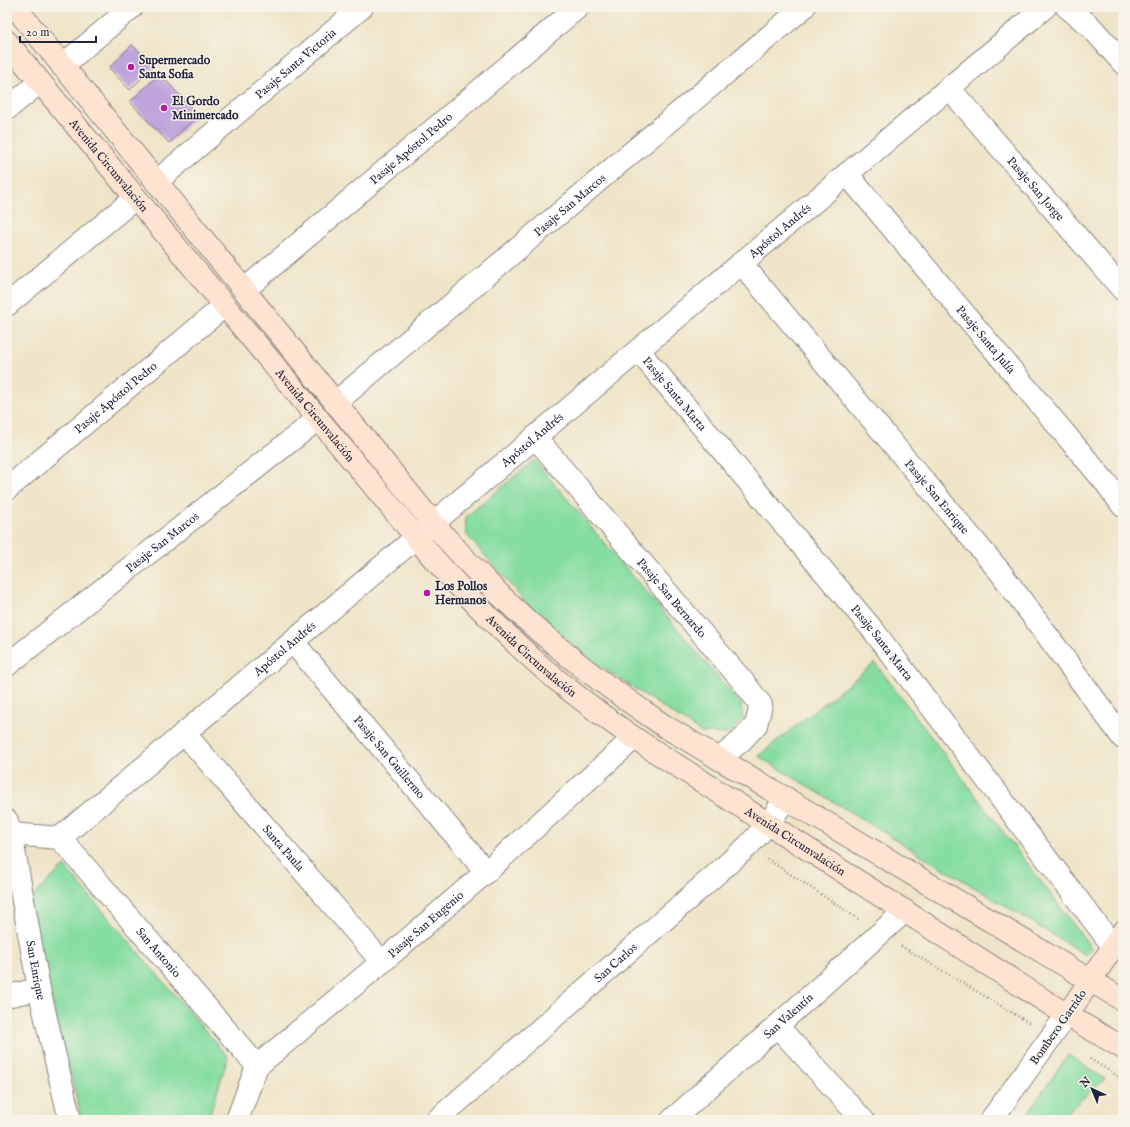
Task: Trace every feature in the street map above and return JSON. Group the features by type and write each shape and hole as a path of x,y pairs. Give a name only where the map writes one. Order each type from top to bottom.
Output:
{"street":[{"name":"Avenida Circunvalación","path":"15,7 433,523 483,579 517,612 564,653 614,692 666,727 1091,979 1123,1000"},
{"path":"62,66 132,7"},
{"name":"Pasaje Santa Victoria","path":"156,182 362,7"},
{"name":"Pasaje Apóstol Pedro","path":"244,290 578,7"},
{"name":"Pasaje San Marcos","path":"335,403 804,7"},
{"name":"Apóstol Andrés","path":"60,838 1044,7"},
{"path":"1067,7 1091,27 1123,63"},
{"name":"Avenida Circunvalación","path":"7,42 416,538 467,597 544,670 588,705 634,738 1067,1014 1123,1048"},
{"path":"7,109 40,82"},
{"name":"Pasaje San Jorge","path":"949,88 1123,290"},
{"name":"Pasaje Santa Julía","path":"847,174 1106,483 1123,506"},
{"path":"7,305 135,198"},
{"name":"Pasaje San Enrique","path":"741,263 1001,573 1123,738"},
{"name":"Pasaje Apóstol Pedro","path":"7,489 224,306"},
{"name":"Pasaje Santa Marta","path":"638,350 873,630 1118,939"},
{"name":"Pasaje San Marcos","path":"7,665 318,419"},
{"name":"Pasaje San Bernardo","path":"535,437 745,684 761,706 756,724 741,741 719,759"},
{"name":"Pasaje San Guillermo","path":"293,642 486,872"},
{"name":"Santa Paula","path":"184,733 382,962"},
{"name":"Pasaje San Eugenio","path":"237,1120 257,1066 382,962 486,872 634,738"},
{"name":"San Carlos","path":"437,1120 748,846 769,823 786,798"},
{"path":"8,830 60,838"},
{"name":"San Enrique","path":"8,830 39,989 70,1120"},
{"name":"San Antonio","path":"60,838 257,1066"},
{"name":"San Valentín","path":"672,1120 905,911"},
{"name":"Bombero Garrido","path":"991,1120 1052,1036 1118,939"},
{"path":"7,996 39,989"},
{"path":"777,1026 863,1120"}],"path":[{"path":"748,846 880,934 1052,1036"},
{"path":"1084,1055 1123,1078"}],"green space":[{"path":"534,460 741,704 743,719 730,734 702,733 600,666 541,620 467,535 465,518"},
{"path":"875,663 1092,949 1086,955 758,756"},
{"path":"64,866 228,1057 208,1120 82,1120 39,948 30,899"},
{"path":"1068,1055 1105,1079 1058,1120 1023,1120"}],"building":[{"name":"Supermercado Santa Sofia","path":"132,45 154,66 130,90 109,68"},
{"name":"El Gordo Minimercado","path":"160,74 198,115 169,143 130,102"}],"place":[{"name":"Supermercado Santa Sofia","path":"131,67"},
{"name":"El Gordo Minimercado","path":"164,108"},
{"name":"Los Pollos Hermanos","path":"427,593"}]}
